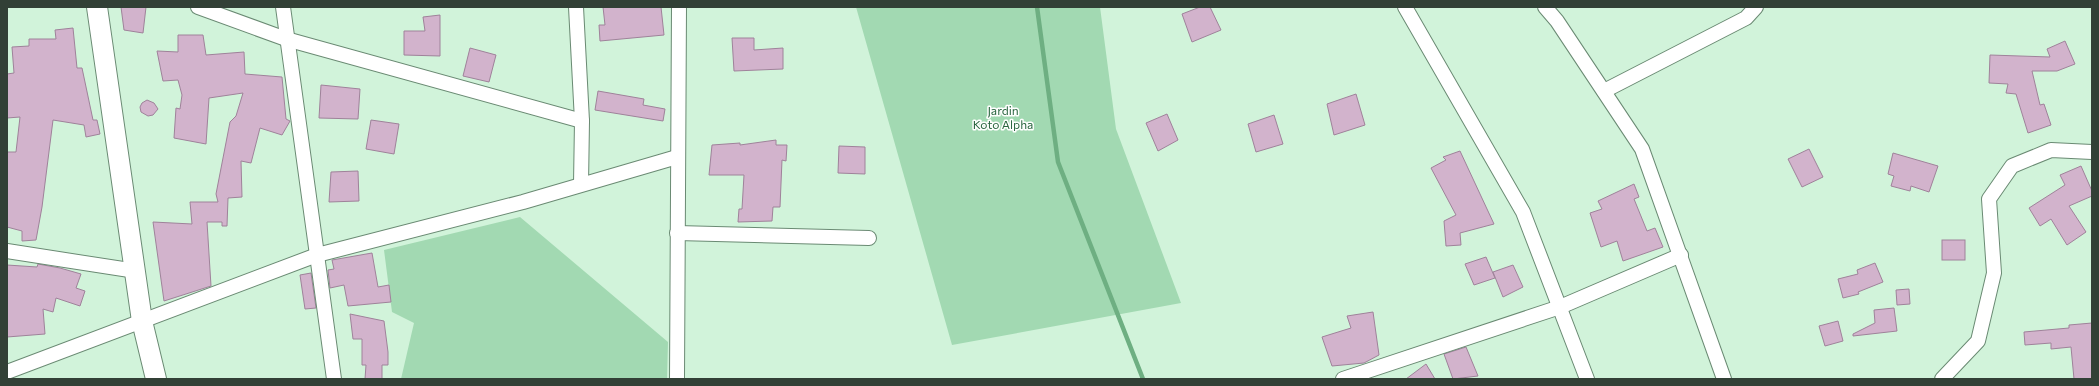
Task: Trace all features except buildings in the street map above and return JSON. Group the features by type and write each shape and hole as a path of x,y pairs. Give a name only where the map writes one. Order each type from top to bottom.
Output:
{"street":[{"path":"97,7 142,321 156,379"},
{"path":"198,7 286,39 582,121"},
{"path":"283,7 286,39 334,379"},
{"path":"576,7 582,121 581,184"},
{"path":"678,379 677,232 679,7"},
{"path":"1405,7 1523,212 1587,379"},
{"path":"1545,7 1557,21 1642,149 1724,379"},
{"path":"1604,91 1746,18 1756,7"},
{"path":"1942,379 1978,341 1994,273 1989,199 2012,166 2051,150 2092,152"},
{"path":"7,372 317,255 523,202 581,184 678,158"},
{"path":"677,232 869,238"},
{"path":"7,251 136,271"},
{"path":"1343,379 1560,307 1681,255"}],"green space":[{"name":"Jardin Koto Alpha","path":"856,7 1100,7 1116,129 1181,303 952,345"},
{"path":"520,217 668,342 667,379 401,379 414,323 392,312 384,250"}],"waterway":[{"path":"1037,7 1058,162 1143,379"}]}
